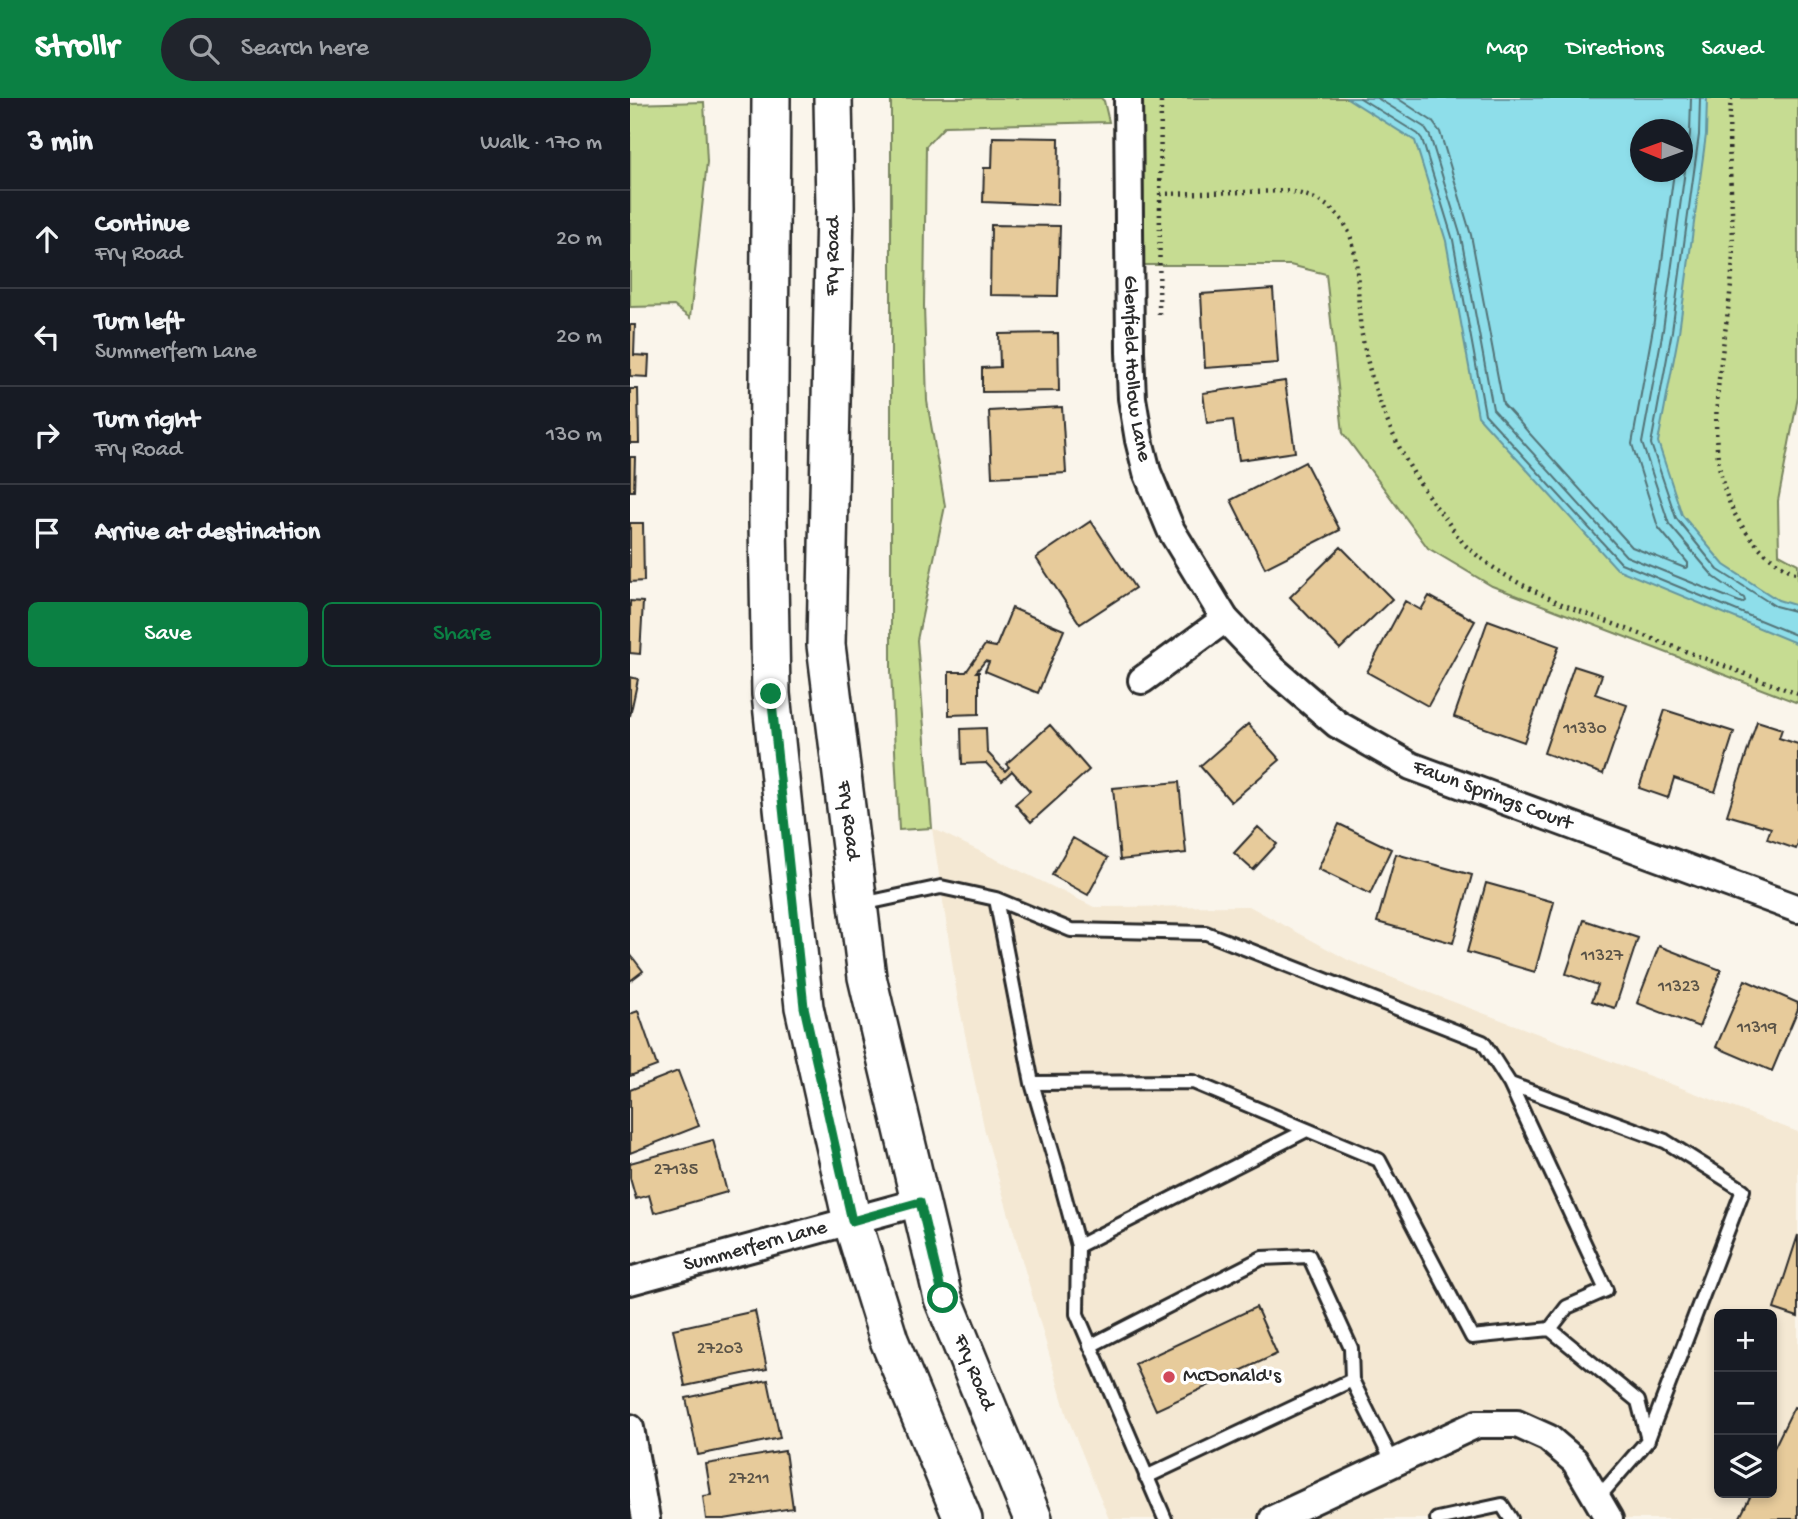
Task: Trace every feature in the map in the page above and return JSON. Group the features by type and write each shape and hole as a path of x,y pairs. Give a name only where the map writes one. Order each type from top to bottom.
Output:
{"main road":[{"path":"771,98 768,507 771,694 804,1007 852,1221 889,1340 963,1519"},
{"name":"Fry Road","path":"833,98 835,207 826,645 867,977 943,1298 1033,1519"}],"street":[{"name":"Glenfield Hollow Lane","path":"1128,98 1130,352 1132,398 1139,440 1147,472 1171,530 1225,619"},
{"path":"1142,680 1225,619"},
{"name":"Fawn Springs Court","path":"1225,619 1273,669 1337,724 1411,766 1798,909"},
{"name":"Summerfern Lane","path":"630,1281 920,1202"},
{"path":"1273,1519 1301,1513 1392,1463 1478,1424 1517,1424 1548,1438 1575,1461 1603,1509"},
{"path":"630,1429 646,1519"}],"lane":[{"path":"858,905 941,887 996,899 1071,930 1206,933 1483,1042 1510,1084 1606,1290 1567,1307 1550,1329"},
{"path":"996,899 1031,1083 1078,1246 1077,1314 1165,1519"},
{"path":"1031,1083 1193,1082 1379,1160 1472,1337 1550,1329 1638,1401 1648,1440"},
{"path":"1510,1084 1665,1141 1743,1190 1648,1440 1603,1509"},
{"path":"1078,1246 1307,1130"},
{"path":"1090,1346 1262,1258 1309,1256 1351,1348 1352,1380 1392,1463"},
{"path":"1146,1476 1352,1380"},
{"path":"1437,1519 1502,1505 1511,1519"}],"path":[{"path":"1159,324 1161,98"},
{"path":"1731,98 1729,133 1732,273 1716,412 1720,476 1731,510 1744,530 1763,552 1798,575"},
{"path":"1160,194 1288,191 1305,194 1332,208 1350,235 1353,246 1362,334 1380,405 1411,470 1431,501 1470,550 1534,592 1798,694"}],"shaded area":[{"path":"932,828 1094,907 1249,906 1348,960 1798,1132 1798,1519 1109,1519 1067,1416 985,1132 957,995"}],"green space":[{"path":"891,98 1101,98 1109,122 945,126 926,146 924,306 927,401 945,506 917,640 932,828 899,830 891,671"},
{"path":"1143,98 1798,98 1798,397 1778,501 1779,554 1798,564 1798,703 1492,586 1428,548 1343,433 1326,274 1290,265 1144,265"},
{"path":"704,102 707,162 690,318 674,306 630,307 630,104"}],"water":[{"path":"1347,98 1707,98 1706,135 1679,332 1658,442 1682,515 1724,565 1778,600 1798,606 1798,644 1617,569 1478,416 1446,241 1415,141"}],"building":[{"path":"993,137 1059,138 1058,205 983,202 984,168 992,168"},
{"path":"991,225 1060,226 1058,296 990,295"},
{"path":"1273,289 1278,363 1205,368 1201,294"},
{"path":"630,325 635,325 634,355 649,356 648,377 630,376"},
{"path":"1058,333 1059,391 982,392 982,368 1000,367 999,334"},
{"path":"1285,381 1295,452 1239,460 1233,420 1207,423 1203,393"},
{"path":"630,389 638,389 639,443 630,443"},
{"path":"1062,407 1066,473 992,477 989,411"},
{"path":"630,457 635,457 634,491 630,491"},
{"path":"1305,462 1340,530 1265,568 1231,500"},
{"path":"1091,521 1135,588 1080,624 1036,558"},
{"path":"630,523 643,523 644,581 630,582"},
{"path":"1341,547 1392,599 1340,649 1290,597"},
{"path":"1429,596 1475,621 1428,706 1367,672 1405,601 1421,610"},
{"path":"630,601 643,602 640,654 630,653"},
{"path":"1012,608 1064,630 1038,693 985,671 989,662 985,661 976,672 979,672 979,714 949,715 949,672 966,672 985,645 996,647"},
{"path":"1488,620 1559,646 1524,742 1454,717"},
{"path":"1574,666 1602,675 1595,694 1627,705 1603,774 1544,753"},
{"path":"630,677 638,679 630,716"},
{"path":"1665,710 1734,732 1715,792 1674,778 1668,798 1639,788"},
{"path":"1757,721 1782,729 1779,738 1798,744 1796,849 1767,839 1771,828 1727,815"},
{"path":"1248,724 1280,760 1231,802 1200,766"},
{"path":"1050,725 1089,770 1031,822 1015,804 1030,791 1012,771 1002,780 986,763 962,764 961,729 986,728 987,752 1005,771 1009,767 1006,764"},
{"path":"1179,782 1186,853 1120,860 1113,788"},
{"path":"1339,824 1391,849 1370,894 1318,869"},
{"path":"1258,827 1277,844 1253,870 1234,853"},
{"path":"1073,838 1108,858 1088,895 1052,875"},
{"path":"1396,854 1472,875 1453,943 1377,922"},
{"path":"1486,883 1554,902 1535,972 1467,952"},
{"path":"1584,920 1638,938 1615,1008 1592,1001 1598,985 1566,974"},
{"path":"1659,946 1721,970 1699,1027 1637,1003"},
{"path":"630,954 643,971 630,981"},
{"path":"1745,980 1798,1003 1798,1009 1772,1071 1716,1047"},
{"path":"638,1011 657,1066 630,1076 630,1014"},
{"path":"678,1071 699,1126 630,1153 630,1090"},
{"path":"713,1140 727,1192 654,1213 649,1195 636,1199 630,1178 630,1163"},
{"path":"1798,1235 1798,1317 1774,1309"},
{"path":"1256,1307 1277,1354 1156,1410 1135,1364"},
{"path":"755,1311 767,1369 685,1386 673,1329"},
{"path":"768,1380 780,1438 698,1455 686,1398"},
{"path":"1794,1407 1798,1409 1798,1519 1739,1519 1750,1498 1777,1498 1777,1442"},
{"path":"785,1451 793,1508 724,1519 706,1519 703,1496 711,1495 706,1464"}],"place":[{"name":"McDonald's","path":"1169,1377"}],"route":[{"path":"771,694 804,1007 852,1221 920,1202 943,1298"}]}
